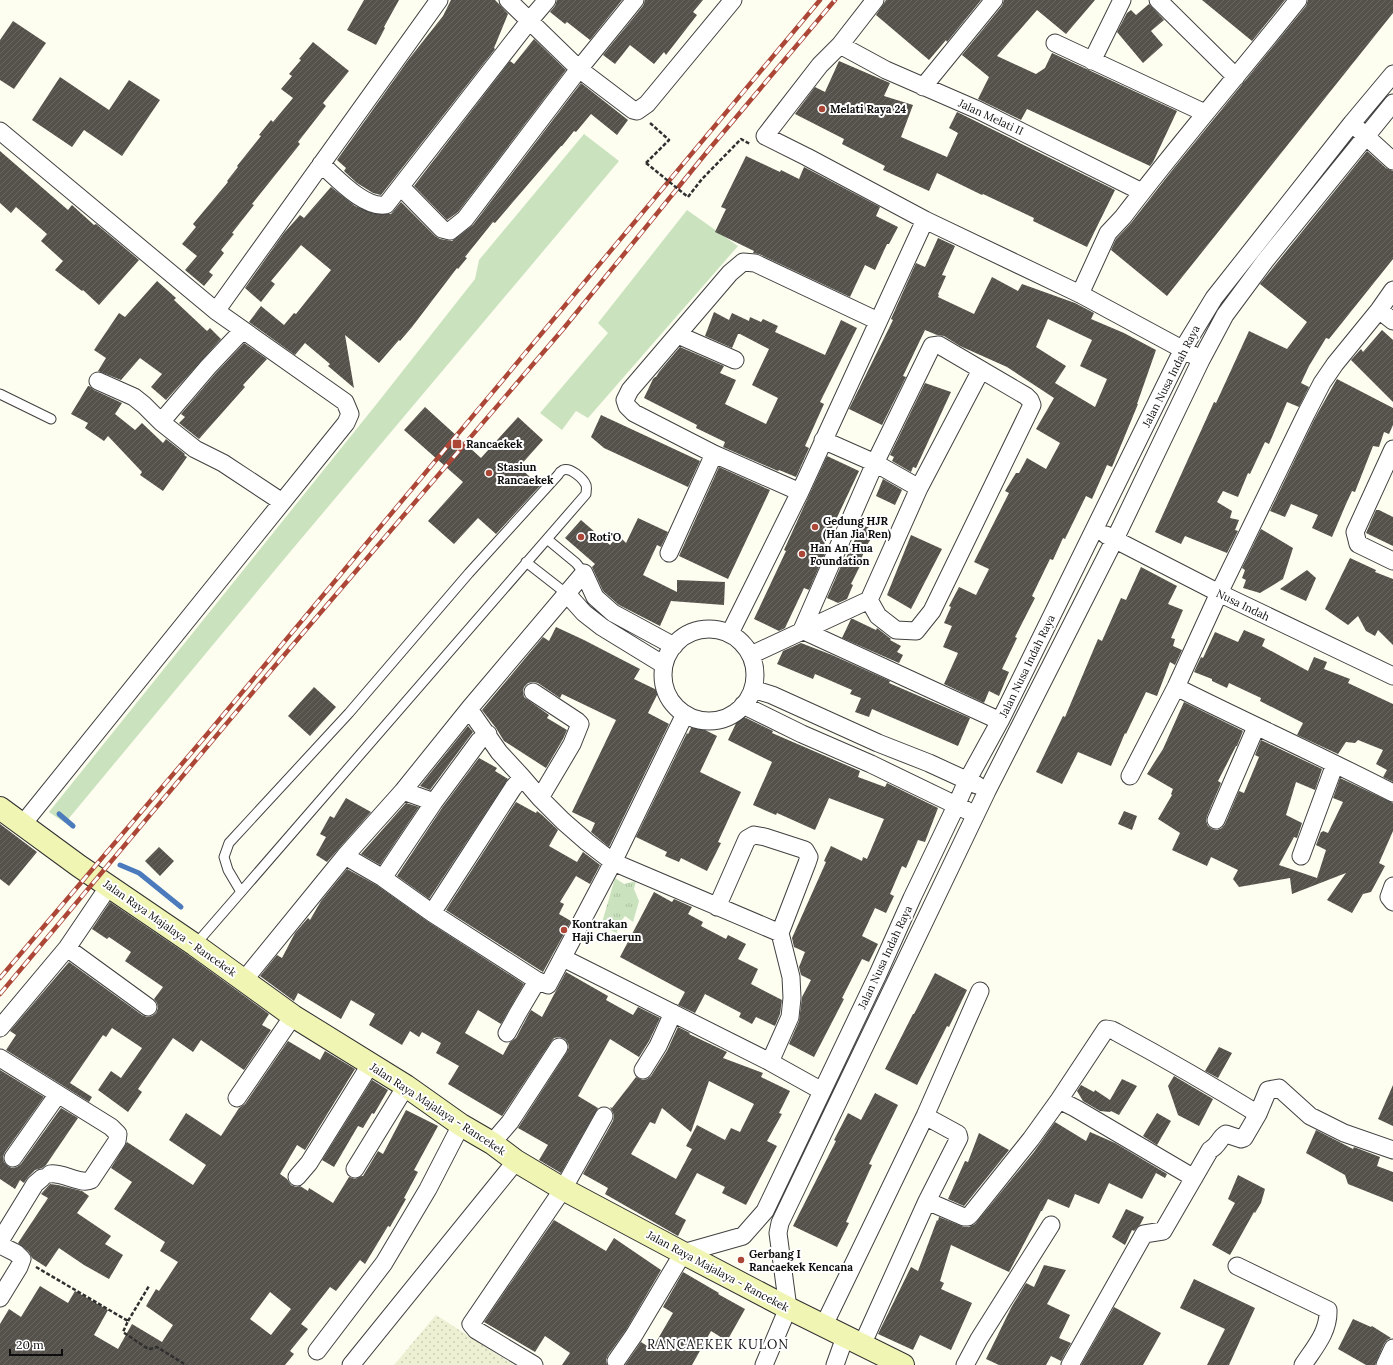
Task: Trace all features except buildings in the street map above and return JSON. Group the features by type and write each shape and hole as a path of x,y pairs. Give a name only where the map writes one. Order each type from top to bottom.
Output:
{"main road":[{"name":"Jalan Raya Majalaya - Rancekek","path":"0,808 293,1016 406,1086 461,1125 492,1143 516,1161 683,1254 903,1365"}],"street":[{"path":"216,311 439,0"},
{"path":"508,0 579,69 633,110 637,111 647,104 733,0"},
{"path":"321,164 359,197 379,206 386,205 547,0"},
{"path":"401,187 442,229 450,231 465,219 579,69 635,0"},
{"path":"876,0 840,45 820,65 765,136 925,220 1080,294 1201,360"},
{"path":"923,87 994,0"},
{"path":"1092,61 1122,0"},
{"path":"1158,0 1236,77"},
{"path":"1080,294 1108,234 1298,0"},
{"path":"1055,43 1205,113"},
{"name":"Jalan Melati II","path":"840,45 886,70 978,110 1142,192"},
{"name":"Jalan Nusa Indah Raya","path":"683,1254 743,1236 765,1211 878,974 967,780 1000,721 1183,349 1214,298 1352,123 1393,74"},
{"name":"Jalan Nusa Indah Raya","path":"788,1308 778,1233 780,1223 987,791 1115,539 1201,360 1225,315 1265,261 1393,103"},
{"path":"1352,123 1365,137 1393,161"},
{"path":"0,130 216,311 345,402 350,414 346,423 22,825"},
{"path":"730,633 800,492 925,220"},
{"path":"800,492 714,454 634,413 627,406 625,400 630,390 730,273 743,262 755,262 878,322"},
{"path":"1130,776 1176,687 1219,593 1302,421 1322,383 1393,290"},
{"path":"1379,310 1393,321"},
{"path":"161,422 208,367 243,330"},
{"path":"678,335 735,360"},
{"path":"802,630 875,463 932,346 939,345 1026,396 1032,405 932,611 916,631 896,630 878,616 869,600"},
{"path":"751,655 869,600 919,488 981,370"},
{"path":"98,381 134,397 161,422 195,448 223,463 282,502"},
{"path":"824,440 875,463 919,488"},
{"path":"1393,449 1355,532 1358,544 1393,561"},
{"path":"669,553 714,454"},
{"name":"Nusa Indah","path":"1094,530 1115,539 1219,593 1393,676"},
{"path":"244,980 345,856 403,791 469,709 584,573 595,597 613,613 674,646"},
{"path":"567,594 584,613 602,627 664,665"},
{"path":"714,628 730,633 742,642 751,655 756,670 752,694 736,713 724,719 711,721 698,720 685,714 675,706 664,682 664,665 666,657 674,646 684,636 699,629 714,628"},
{"path":"802,630 1000,721"},
{"path":"1176,687 1393,793"},
{"path":"753,689 772,695 878,743 929,763 967,780 987,791"},
{"path":"533,692 580,724 572,744 540,798"},
{"path":"743,705 802,734 872,764 956,806 976,814"},
{"path":"469,709 488,734 499,752 540,798 563,821 613,862 780,933"},
{"path":"345,856 383,878 536,980 548,985 613,862 685,714"},
{"path":"1216,820 1256,727"},
{"path":"383,878 434,802 479,741 488,734"},
{"path":"1301,856 1336,764"},
{"path":"432,912 513,788 522,777"},
{"path":"403,791 434,802"},
{"path":"717,907 747,839 754,835 805,850 808,857 807,863 780,933 791,977 792,998 790,1017 770,1062"},
{"path":"0,1028 67,948 109,886"},
{"path":"1393,886 1389,897 1393,902"},
{"path":"67,948 148,1007"},
{"path":"563,958 674,1013 822,1090"},
{"path":"878,974 896,983"},
{"path":"507,1033 536,980"},
{"path":"824,1325 925,1116 980,991"},
{"path":"643,1070 658,1046 674,1013"},
{"path":"237,1098 293,1016"},
{"path":"927,1201 964,1217 971,1214 1031,1139 1106,1029 1116,1032 1195,1076 1258,1114"},
{"path":"492,1143 510,1122 559,1047"},
{"path":"0,1058 111,1127 118,1134 117,1141 91,1180 86,1182 56,1174 46,1176 35,1184 0,1241"},
{"path":"297,1177 309,1163 370,1065"},
{"path":"355,1169 406,1086"},
{"path":"1070,1365 1144,1234 1163,1230 1210,1150 1216,1146 1223,1136 1226,1134 1244,1138 1258,1114 1268,1090 1279,1088 1310,1116 1344,1133 1393,1150"},
{"path":"13,1158 58,1094"},
{"path":"1059,1100 1194,1178"},
{"path":"534,1365 476,1330 471,1324 564,1188 604,1116"},
{"path":"835,1365 854,1341 959,1138 959,1135 925,1116"},
{"path":"317,1351 384,1263 428,1189 461,1125"},
{"path":"351,1365 516,1161"},
{"path":"965,1365 979,1339 1051,1224"},
{"path":"0,1245 16,1253 22,1259 19,1267 0,1298"},
{"path":"616,1361 634,1335 683,1254"},
{"path":"1237,1266 1328,1310 1329,1319 1326,1330 1303,1365"},
{"path":"764,1365 788,1308"},
{"path":"1385,1365 1393,1348"}],"lane":[{"path":"0,394 51,419"},
{"path":"195,945 241,892 526,562 586,494 587,486 576,474 568,470 563,470 558,475 469,573 349,713 229,843 224,857 228,870 241,892"},
{"path":"547,539 576,563 584,573"},
{"path":"526,562 567,594"}],"path":[{"path":"637,111 669,140 646,163 688,197 702,179 741,139 755,147 765,136"},
{"path":"22,1259 128,1321"},
{"path":"149,1286 123,1332 145,1347 150,1349 157,1347 186,1365"}],"green space":[{"path":"584,134 619,161 285,558 65,823 49,812 379,401 475,279 479,260"},
{"path":"687,210 738,246 588,418 576,411 562,430 540,413 608,333 598,323"},
{"path":"615,878 624,884 636,881 634,889 639,901 633,922 625,916 618,925 617,933 601,926"},
{"path":"436,1315 514,1365 394,1365"}],"waterway":[{"path":"59,814 73,826"},
{"path":"120,865 139,873 181,907"}],"railway":[{"path":"0,978 209,732 820,0"},
{"path":"0,994 274,667 564,328 711,147 835,0"}],"place":[{"name":"Melati Raya 24","path":"822,109"},
{"name":"Rancaekek","path":"457,444"},
{"name":"Stasiun Rancaekek","path":"489,473"},
{"name":"Gedung HJR (Han Jia Ren)","path":"815,527"},
{"name":"Roti'O","path":"581,537"},
{"name":"Han An Hua Foundation","path":"802,554"},
{"name":"Kontrakan Haji Chaerun","path":"564,930"},
{"name":"Gerbang I Rancaekek Kencana","path":"741,1260"}],"district":[{"name":"RANCAEKEK KULON","path":"718,1344"}]}
